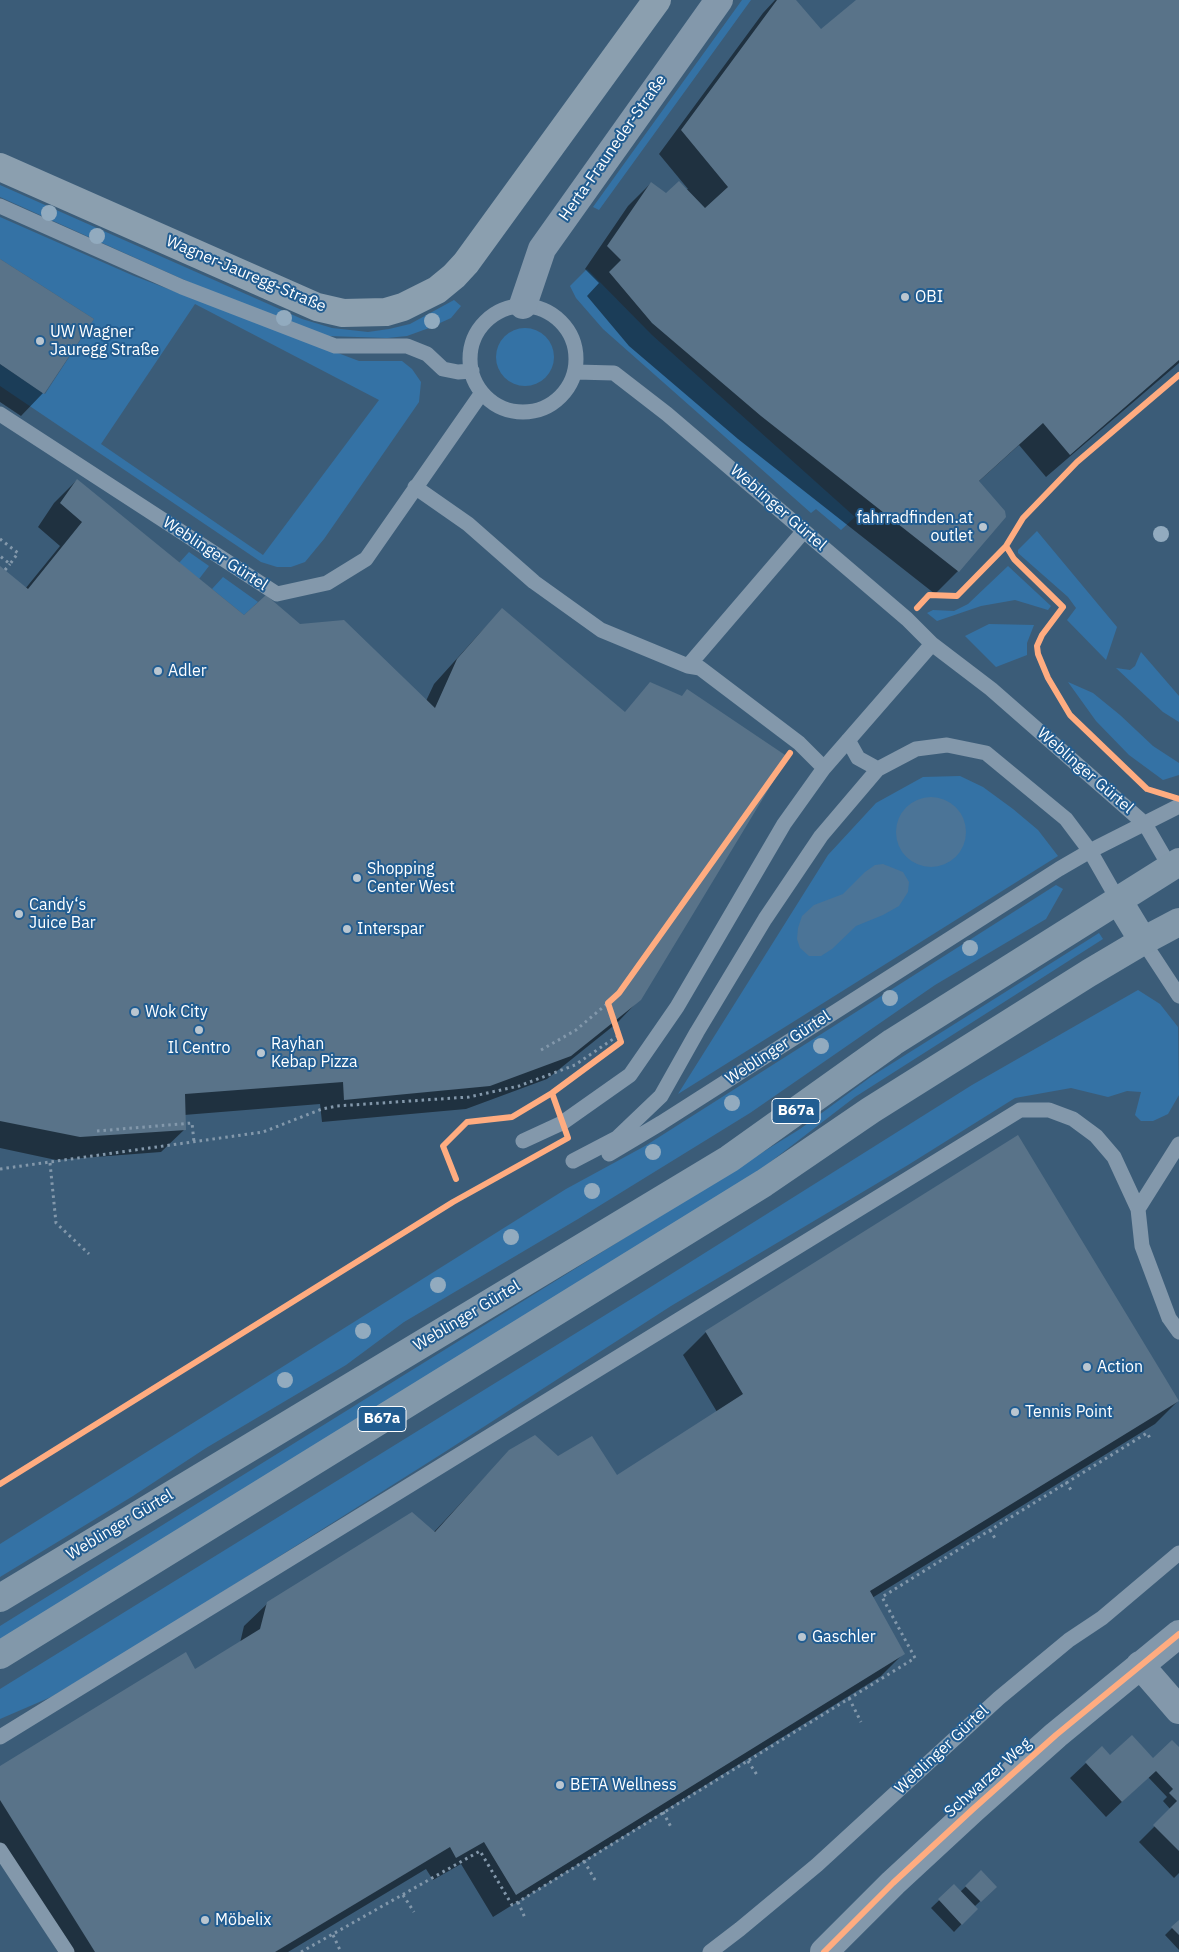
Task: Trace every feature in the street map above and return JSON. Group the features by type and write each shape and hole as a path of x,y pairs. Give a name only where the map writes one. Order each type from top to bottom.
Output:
{"main road":[{"name":"Wagner-Jauregg-Straße","path":"0,167 317,307 343,313 386,312 403,307 437,290 466,263 657,0"},
{"name":"Weblinger Gürtel","path":"0,1598 729,1159 892,1042 1118,900 1176,870"},
{"path":"1118,900 1144,941"},
{"name":"B67a","path":"0,1656 764,1184 871,1110 1144,941 1179,922"}],"street":[{"name":"Herta-Frauneder-Straße","path":"523,305 542,249 719,0"},
{"name":"Schwarzer Weg","path":"824,1952 893,1883 973,1809 1056,1735 1179,1634"},
{"path":"1140,1665 1179,1710"}],"lane":[{"path":"0,206 182,287 335,346 408,346 427,354 443,369 472,372"},
{"path":"523,305 547,310 566,325 576,348 576,372 566,393 547,408 524,414 500,408 481,394 472,372 469,357 472,341 490,316 506,308 523,305"},
{"name":"Weblinger Gürtel","path":"576,372 614,373 667,414 906,619 932,644 991,689 1145,824 1090,851 661,1123 602,1157 573,1161 617,1138 661,1096 765,919 822,836 878,769"},
{"name":"Weblinger Gürtel","path":"0,414 277,594 327,582 366,559 481,394"},
{"path":"415,487 468,524 534,582 602,630 688,666 700,668 799,743 824,768"},
{"path":"688,666 803,532"},
{"path":"523,1141 562,1123 630,1076 677,1007 784,824 824,768 932,644"},
{"path":"848,740 858,758 878,769 916,749 947,745 986,753 1066,819 1090,851 1118,900"},
{"path":"1176,870 1145,824 1179,806"},
{"path":"1144,941 1179,996"},
{"path":"0,1737 1020,1110 1049,1110 1074,1119 1096,1136 1114,1158 1138,1209 1142,1246 1169,1318 1179,1332"},
{"path":"1138,1209 1179,1144"},
{"name":"Weblinger Gürtel","path":"710,1952 817,1865 999,1698 1069,1640 1102,1618 1179,1553"},
{"path":"0,1850 67,1952"}],"path":[{"path":"0,538 18,553 5,570"},
{"path":"0,556 10,564"},
{"path":"611,1000 612,1012"},
{"path":"541,1050 576,1030 611,1000"},
{"path":"0,1169 264,1132 322,1108 469,1097 519,1086 575,1065 618,1031 621,1042 606,1053"},
{"path":"97,1131 192,1123 194,1142"},
{"path":"50,1163 56,1223 90,1254"},
{"path":"301,1952 480,1851 512,1905 518,1902 915,1658 882,1598 1147,1433 1150,1438"},
{"path":"1066,1482 1071,1490"},
{"path":"990,1530 996,1540"},
{"path":"849,1698 861,1722"},
{"path":"748,1760 757,1775"},
{"path":"663,1812 671,1827"},
{"path":"584,1861 595,1880"},
{"path":"403,1895 414,1912"},
{"path":"518,1902 525,1918"},
{"path":"333,1935 340,1950"}],"shaded area":[{"path":"742,0 751,0 599,210 593,207"},
{"path":"0,185 302,319 332,328 368,332 389,329 410,324 454,300 461,306 451,318 407,336 387,338 328,336 280,323 0,197"},
{"path":"0,217 134,276 359,361 402,361 412,369 421,382 419,402 324,539 305,562 291,567 277,567 261,562 0,386 0,364 45,394 94,319 0,259","holes":["195,304 379,400 263,555 101,444"]},
{"path":"587,269 652,335 855,517 841,530 816,509 811,513 603,329 576,298 570,286"},
{"path":"525,328 536,330 549,341 554,357 552,368 541,381 525,386 514,384 501,373 496,357 498,346 509,333"},
{"path":"1037,531 1117,627 1106,660 1067,620 1076,608 1068,597 1018,553 1018,550"},
{"path":"189,552 209,566 199,579 179,563"},
{"path":"1008,566 1051,606 1048,610 1015,600 981,606 937,621 927,613 933,610 954,611 968,604"},
{"path":"223,577 258,602 244,615 212,589"},
{"path":"989,624 1034,625 1027,643 1027,655 996,667 965,636"},
{"path":"1141,652 1179,696 1179,722 1163,712 1116,668 1130,670 1135,666"},
{"path":"1068,682 1093,693 1153,746 1179,763 1179,775 1163,780 1129,755 1096,721"},
{"path":"960,776 983,787 1013,809 1038,830 1058,856 678,1094 828,855 876,803 923,777"},
{"path":"931,797 944,800 956,807 963,819 966,832 963,845 956,857 944,864 931,867 918,864 906,857 899,845 896,832 899,819 906,807 918,800"},
{"path":"883,864 903,872 909,882 908,892 899,906 856,926 832,949 821,956 809,956 800,948 797,939 802,916 814,905 843,894 865,872 875,865"},
{"path":"1056,885 1063,889 1046,919 935,985 750,1113 578,1219 404,1322 346,1365 206,1448 133,1496 0,1577 0,1544 566,1189 645,1146"},
{"path":"1099,933 1103,939 855,1097 756,1173 0,1640 0,1626 800,1129 872,1076"},
{"path":"1138,990 1160,1004 1178,1027 1179,1095 1168,1114 1153,1121 1141,1121 1135,1115 1141,1092 1127,1091 1108,1097 1071,1088 1015,1098 908,1165 671,1306 440,1455 145,1641 51,1697 0,1719 0,1689 649,1288 972,1085"}],"building":[{"name":"OBI","path":"777,0 796,0 821,29 856,0 1179,0 1179,360 1070,455 1043,423 979,481 1005,511 1006,517 959,572 761,416 652,323 609,272 621,260 607,246 651,182 666,193 679,181 705,208 728,187 681,130"},
{"name":"UW Wagner Jauregg Straße","path":"0,259 94,319 44,394 0,364"},
{"name":"Shopping Center West","path":"77,479 244,615 266,595 300,624 344,620 435,708 457,659 502,608 625,712 650,682 682,696 687,689 788,757 641,1000 571,1056 490,1086 344,1100 343,1082 185,1094 186,1130 80,1137 0,1121 0,566 28,589 82,522 60,503"},
{"path":"1018,1135 1179,1401 870,1591 905,1654 516,1895 484,1842 456,1858 450,1847 275,1952 95,1952 0,1800 0,1766 186,1652 195,1669 260,1629 267,1602 412,1512 435,1532 509,1450 535,1435 558,1456 592,1436 617,1475 743,1394 705,1331"},
{"path":"1132,1735 1153,1758 1172,1740 1179,1747 1179,1851 1153,1825 1177,1801 1169,1793 1173,1789 1156,1771 1122,1802 1085,1762 1102,1746 1110,1755"},
{"path":"981,1870 997,1887 981,1902 965,1886"},
{"path":"954,1884 978,1909 962,1925 938,1899"},
{"path":"1179,1920 1179,1935 1171,1927"}],"cycle path":[{"path":"1179,375 1077,462 1023,518 1006,546 1014,559 1063,607 1042,635 1037,646 1038,654 1048,678 1070,715 1147,789 1179,799"},
{"path":"917,608 929,595 957,596 1006,546"},
{"path":"456,1179 443,1146 467,1122 512,1117 552,1093 621,1042 608,1003 619,993 790,753"},
{"path":"0,1484 453,1202 568,1138 552,1093"},
{"path":"824,1952 893,1883 973,1809 1056,1735 1179,1634"}],"place":[{"name":"OBI","path":"905,297"},
{"name":"UW Wagner Jauregg Straße","path":"40,341"},
{"name":"fahrradfinden.at outlet","path":"983,527"},
{"name":"Adler","path":"158,671"},
{"name":"Shopping Center West","path":"357,878"},
{"name":"Candy‘s Juice Bar","path":"19,914"},
{"name":"Interspar","path":"347,929"},
{"name":"Wok City","path":"135,1012"},
{"name":"Il Centro","path":"199,1030"},
{"name":"Rayhan Kebap Pizza","path":"261,1053"},
{"name":"Action","path":"1087,1367"},
{"name":"Tennis Point","path":"1015,1412"},
{"name":"Gaschler","path":"802,1637"},
{"name":"BETA Wellness","path":"560,1785"},
{"name":"Möbelix","path":"205,1920"}]}
